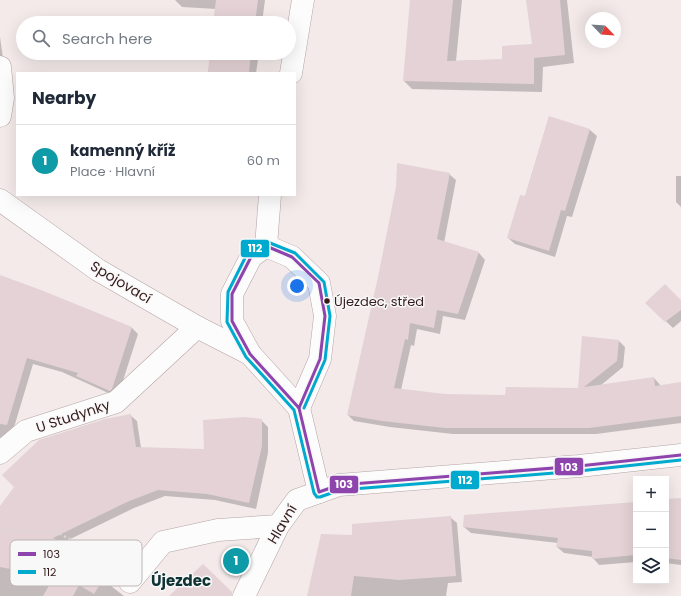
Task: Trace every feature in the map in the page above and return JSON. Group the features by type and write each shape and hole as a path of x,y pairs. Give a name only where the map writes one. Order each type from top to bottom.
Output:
{"street":[{"path":"296,43 303,0"},
{"path":"291,72 293,60"},
{"path":"0,67 3,98 0,116"},
{"path":"270,196 266,246 251,257 232,294 232,321 250,354 299,408 319,492"},
{"name":"Spojovací","path":"0,200 98,270 197,327 250,354"},
{"path":"266,246 292,257 319,283 324,316 320,359 299,408"},
{"name":"U Studynky","path":"0,453 26,431 116,402 197,327"},
{"name":"Hlavní","path":"244,596 278,526 297,500 338,485 571,467 681,455"},
{"path":"142,567 163,542 218,530 278,526"}],"path":[{"path":"0,530 59,533 71,540"}],"building":[{"path":"216,0 258,0 256,16 214,16"},
{"path":"410,0 453,0 447,61 502,59 502,46 532,44 526,0 560,0 565,55 534,58 534,84 403,81"},
{"path":"209,60 250,60 249,72 208,72"},
{"path":"549,116 590,129 565,211 561,210 549,251 507,238 520,195 525,196"},
{"path":"397,163 450,173 437,239 479,252 458,314 437,310 434,328 410,323 408,340 405,339 394,388 445,394 505,395 506,387 578,388 582,336 619,340 617,361 584,387 654,377 655,386 681,382 681,416 589,428 445,428 382,421 347,415 378,277 396,187"},
{"path":"0,275 132,327 112,389 110,391 76,376 78,373 27,358 7,425 0,424"},
{"path":"665,284 681,300 681,310 665,322 645,303"},
{"path":"131,414 136,447 204,449 203,420 244,417 262,419 262,446 249,503 207,494 158,490 127,502 53,538 56,540 10,540 10,569 0,567 0,506 14,487 2,475 39,440 105,419"},
{"path":"681,498 681,560 669,558 669,499"},
{"path":"633,502 633,555 592,559 592,551 556,547 558,538 463,527 464,515"},
{"path":"451,516 456,576 399,580 354,576 351,596 307,596 321,534 352,535 352,524"},
{"path":"203,564 232,592 232,596 169,596"},
{"path":"49,586 78,586 73,596 43,596"},
{"path":"81,586 99,586 94,594"}],"transit line":[{"name":"112","path":"304,408 325,360 330,316 324,282 295,253 265,241 247,254 228,292 227,322 246,357 294,410 314,493 317,497 340,490 579,471 681,460"},
{"name":"103","path":"266,246 292,257 319,283 325,316 320,359 299,408 250,354 232,321 232,294 251,257 266,246"},
{"name":"103","path":"299,408 319,492 339,485 579,466 681,455"}],"place":[{"name":"Újezdec, střed","path":"327,301"},
{"name":"kamenný kříž","path":"236,561"}],"district":[{"name":"Újezdec","path":"181,580"}]}
